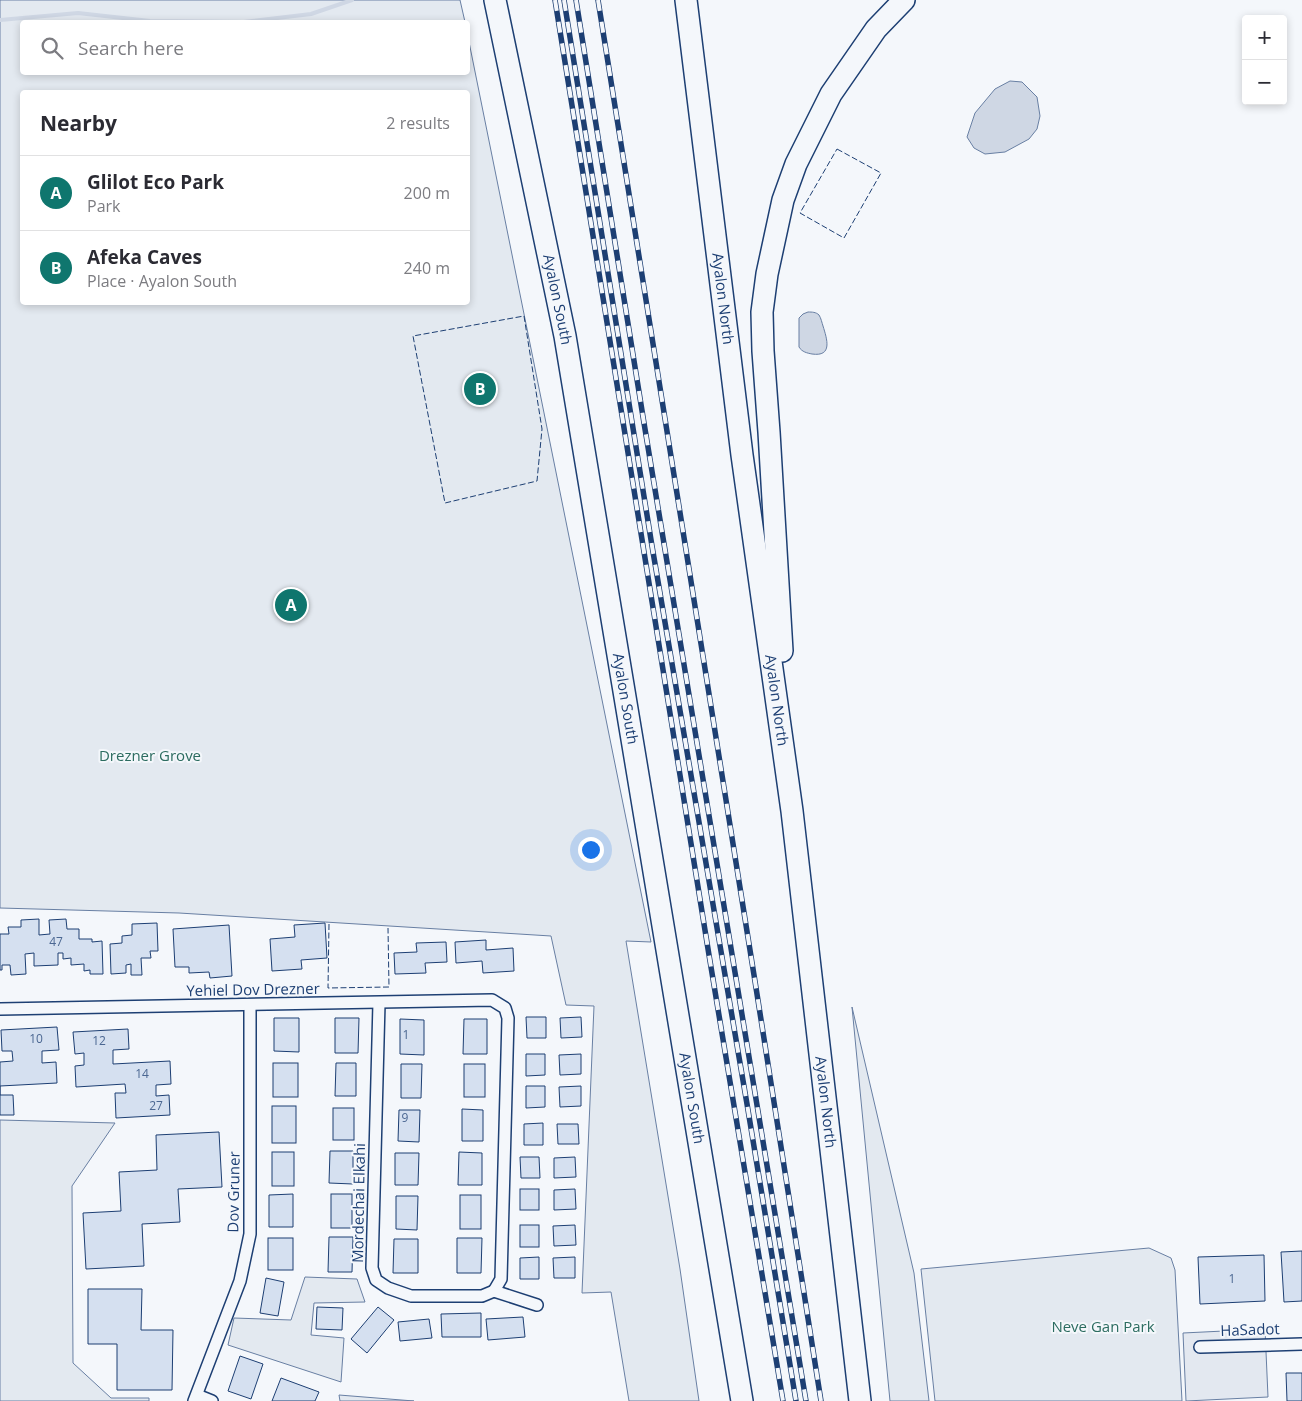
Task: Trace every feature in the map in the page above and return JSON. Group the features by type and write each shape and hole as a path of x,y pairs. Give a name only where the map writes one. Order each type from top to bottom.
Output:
{"highway":[{"name":"Ayalon South","path":"495,0 565,336 742,1401"},
{"name":"Ayalon North","path":"687,0 742,455 792,811 860,1401"},
{"path":"792,811 769,432 762,352 762,312 766,274 783,200 800,155 831,94 876,29 904,0"}],"street":[{"name":"Yehiel Dov Drezner","path":"0,1009 492,1000 505,1008 508,1018 500,1280 494,1291"},
{"name":"Mordechai Elkahi","path":"379,1003 372,1268 376,1280 388,1288 411,1296 482,1296 494,1291 537,1305"},
{"name":"Dov Gruner","path":"196,1398 240,1281 250,1234 250,1005"},
{"name":"HaSadot","path":"1200,1347 1302,1344"},
{"path":"196,1398 212,1401"}],"green space":[{"name":"Drezner Grove","path":"0,0 460,0 465,20 20,20 20,75 470,75 470,47 651,942 626,941 680,1269 699,1401 629,1401 611,1292 582,1293 594,1006 566,1005 551,936 179,913 0,908"},
{"path":"852,1007 914,1273 929,1401 890,1401"},
{"path":"0,1120 115,1123 72,1186 73,1363 111,1398 149,1398 149,1401 0,1401"},
{"name":"Neve Gan Park","path":"1149,1248 1171,1258 1175,1270 1182,1401 935,1401 921,1269"},
{"path":"305,1277 357,1279 365,1302 314,1303 311,1335 344,1338 341,1382 228,1345 234,1318 291,1320"},
{"path":"339,1395 414,1401 340,1401"}],"shaded area":[{"path":"1010,81 1022,82 1037,97 1040,116 1037,129 1029,139 1005,152 985,154 974,148 967,137 975,113 995,89"},
{"path":"808,312 819,315 827,341 826,350 823,353 806,353 799,347 799,318"},
{"path":"1265,1329 1268,1397 1186,1401 1183,1333"}],"building":[{"path":"39,919 39,935 50,934 49,920 66,919 67,929 79,929 79,939 92,939 92,942 102,941 103,974 90,974 90,970 84,971 84,964 71,965 71,958 63,959 63,953 58,953 58,965 34,966 34,953 25,954 26,974 11,975 10,965 2,965 2,970 0,970 0,934 9,934 8,927 21,927 21,920"},
{"path":"157,923 158,951 150,951 151,958 141,958 142,975 131,975 131,964 126,965 126,973 111,974 110,944 122,943 122,936 132,935 132,924"},
{"path":"325,923 327,958 301,960 302,969 272,971 270,939 295,937 294,925"},
{"path":"229,925 232,976 210,978 209,972 189,973 189,967 175,967 173,929"},
{"path":"486,940 486,950 513,948 514,971 483,973 482,961 456,963 455,942"},
{"path":"446,942 447,962 425,963 426,973 395,974 394,953 417,952 416,943"},
{"path":"526,1017 546,1017 546,1038 527,1038"},
{"path":"581,1017 582,1037 561,1038 560,1018"},
{"path":"274,1018 299,1018 299,1052 274,1051"},
{"path":"335,1018 359,1018 358,1053 335,1053"},
{"path":"400,1019 424,1020 424,1055 400,1054"},
{"path":"464,1019 487,1019 487,1054 463,1054"},
{"path":"57,1027 59,1050 42,1051 42,1063 56,1062 57,1083 0,1086 0,1062 13,1061 12,1051 2,1051 1,1030"},
{"path":"128,1029 129,1049 113,1050 113,1064 170,1061 171,1084 156,1085 156,1096 169,1095 170,1115 116,1118 115,1093 126,1093 125,1084 76,1087 75,1066 84,1065 84,1053 75,1054 73,1032"},
{"path":"526,1054 545,1054 545,1075 526,1076"},
{"path":"581,1054 581,1074 560,1075 559,1055"},
{"path":"273,1063 298,1063 298,1097 273,1097"},
{"path":"336,1063 356,1063 356,1096 335,1096"},
{"path":"401,1064 422,1064 421,1098 401,1098"},
{"path":"464,1064 485,1064 485,1097 464,1097"},
{"path":"526,1086 545,1086 545,1107 526,1108"},
{"path":"581,1086 581,1106 560,1107 559,1087"},
{"path":"0,1095 13,1095 14,1115 0,1115"},
{"path":"272,1106 296,1106 296,1143 272,1143"},
{"path":"333,1108 354,1108 354,1140 333,1140"},
{"path":"462,1109 483,1110 483,1141 462,1141"},
{"path":"399,1110 420,1110 419,1142 398,1141"},
{"path":"543,1123 543,1145 524,1145 524,1124"},
{"path":"557,1124 578,1124 579,1144 558,1144"},
{"path":"219,1132 222,1187 178,1189 180,1222 142,1224 144,1266 86,1269 83,1213 121,1211 119,1172 157,1170 156,1135"},
{"path":"330,1151 353,1151 353,1184 329,1183"},
{"path":"272,1152 294,1152 294,1186 272,1186"},
{"path":"459,1152 482,1153 482,1185 458,1185"},
{"path":"395,1153 419,1153 418,1185 395,1185"},
{"path":"520,1157 539,1157 540,1178 521,1178"},
{"path":"575,1157 576,1177 554,1178 554,1158"},
{"path":"520,1189 539,1189 539,1210 520,1210"},
{"path":"575,1189 576,1209 554,1210 554,1190"},
{"path":"293,1194 293,1227 269,1227 269,1195"},
{"path":"331,1194 352,1194 352,1228 331,1228"},
{"path":"460,1195 481,1195 481,1229 460,1229"},
{"path":"396,1196 418,1196 417,1230 396,1229"},
{"path":"520,1225 539,1225 539,1247 520,1247"},
{"path":"575,1225 576,1245 554,1246 553,1226"},
{"path":"329,1237 353,1237 352,1272 328,1272"},
{"path":"268,1238 293,1238 293,1270 268,1270"},
{"path":"457,1238 482,1238 481,1273 457,1273"},
{"path":"394,1239 418,1239 418,1273 393,1273"},
{"path":"1302,1251 1302,1301 1284,1302 1281,1252"},
{"path":"1264,1255 1265,1301 1200,1304 1198,1257"},
{"path":"539,1257 539,1279 520,1279 520,1258"},
{"path":"575,1257 575,1278 554,1278 553,1258"},
{"path":"266,1278 284,1282 278,1316 260,1313"},
{"path":"88,1289 142,1289 141,1330 173,1330 172,1390 117,1390 117,1344 88,1344"},
{"path":"317,1307 343,1308 342,1330 316,1329"},
{"path":"378,1307 394,1320 367,1353 351,1339"},
{"path":"481,1313 481,1337 442,1337 441,1314"},
{"path":"523,1317 525,1337 488,1340 486,1319"},
{"path":"429,1319 432,1338 400,1341 398,1322"},
{"path":"240,1356 263,1364 251,1399 228,1391"},
{"path":"1286,1373 1302,1373 1302,1401 1287,1401"},
{"path":"281,1378 319,1392 315,1401 272,1401"}],"waterway":[{"path":"261,20 311,14 352,0"},
{"path":"0,20 78,13 141,20"}],"railway":[{"path":"555,0 783,1401"},
{"path":"564,0 652,546 796,1401"},
{"path":"576,0 806,1401"},
{"path":"598,0 821,1401"}],"fence":[{"path":"837,149 881,173 844,238 800,213 837,149"},
{"path":"524,316 542,429 537,481 445,503 413,336 524,316"},
{"path":"329,924 328,988 389,987 388,928"}],"place":[{"name":"Afeka Caves","path":"480,389"},
{"name":"Glilot Eco Park","path":"291,605"}]}
